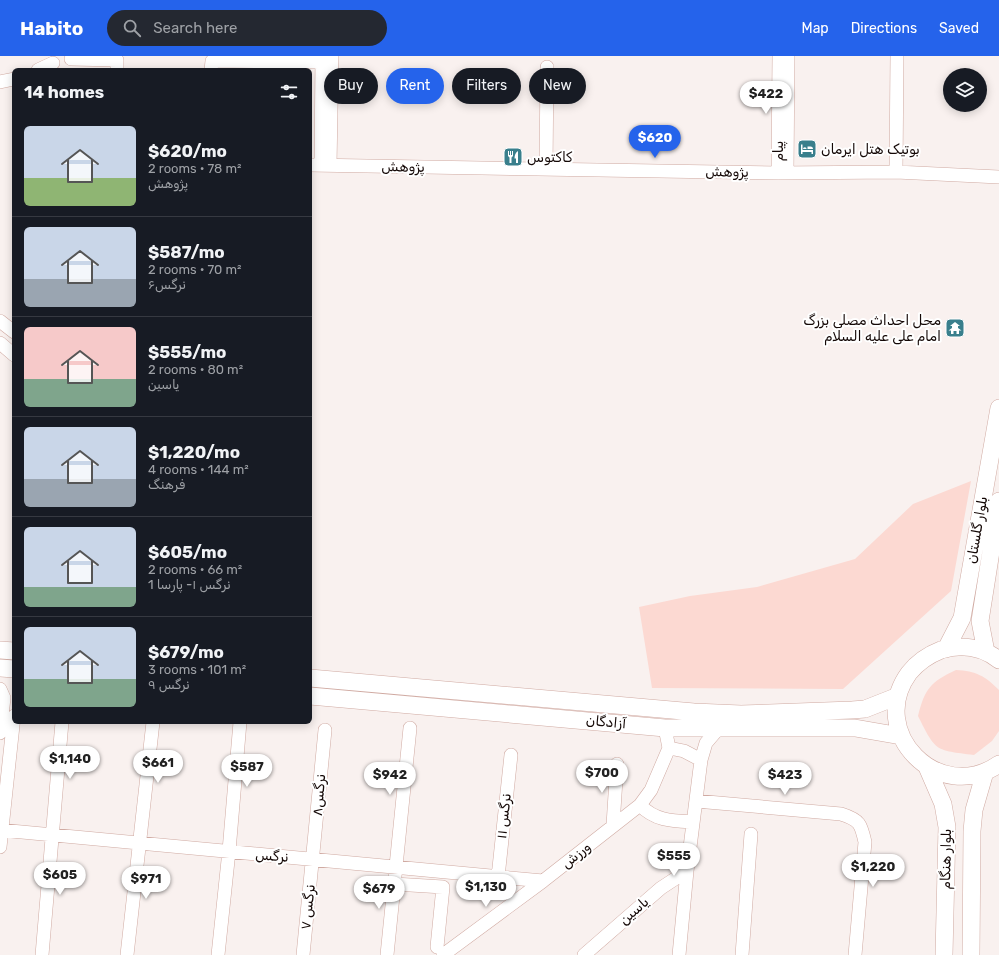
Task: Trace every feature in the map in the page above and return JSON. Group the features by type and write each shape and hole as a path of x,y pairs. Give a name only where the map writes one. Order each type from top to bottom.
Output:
{"main road":[{"name":"بلوار گلستان","path":"946,649 962,618 999,408"},
{"name":"بلوار گلستان","path":"992,656 980,621 999,501"},
{"path":"992,656 966,647 946,649 928,656 916,666 906,678 898,696 897,717 901,736 912,754 927,767 941,773 956,776 966,776 992,768"},
{"path":"0,650 12,651"},
{"path":"0,668 12,669"},
{"name":"آزادگان","path":"312,678 650,710 741,714 865,709 898,696"},
{"name":"آزادگان","path":"312,696 665,728 855,728 901,736"},
{"name":"بلوار هنگام","path":"927,767 943,804 948,835 944,955"},
{"name":"بلوار هنگام","path":"971,955 972,831 974,810 992,768"},
{"path":"944,955 971,955"}],"street":[{"name":"پیام","path":"779,56 783,173"},
{"name":"پیام","path":"783,173 788,56"},
{"path":"896,56 896,172"},
{"path":"211,68 212,61 325,58 320,165"},
{"path":"71,62 117,60 117,68"},
{"path":"42,68 53,63"},
{"path":"546,169 547,67"},
{"path":"0,82 12,79"},
{"name":"پژوهش","path":"320,165 783,173 896,172 999,177"},
{"path":"0,321 12,330"},
{"path":"0,343 12,353"},
{"path":"0,689 4,698 0,733"},
{"path":"0,847 13,724"},
{"path":"42,955 62,724"},
{"path":"127,955 153,724"},
{"path":"218,955 229,852 240,724"},
{"path":"387,955 410,728"},
{"path":"665,728 669,748 684,751 701,760"},
{"path":"679,955 687,872 701,760 706,743 718,729"},
{"name":"نرگس۸","path":"313,859 325,730"},
{"name":"ورزش","path":"440,951 543,881 640,805 651,790 669,748"},
{"name":"نرگس ۱۱","path":"498,877 511,755"},
{"path":"613,825 617,764"},
{"path":"696,801 841,814 852,817 861,824 865,842 855,955"},
{"path":"640,805 646,811 664,820 693,822"},
{"name":"نرگس","path":"1,830 543,881"},
{"path":"742,955 751,834"},
{"name":"نرگس ۷","path":"303,955 313,859"},
{"name":"یاسین","path":"584,955 661,888 687,872"},
{"path":"394,884 443,887 440,951"}],"shaded area":[{"path":"971,481 951,591 843,689 652,688 639,607 690,596 757,587 855,559 913,504"},
{"path":"956,670 980,675 999,690 999,731 992,741 974,755 951,752 938,747 929,737 918,716 923,699 930,687 940,678"}],"place":[{"name":"بوتیک هتل ایرمان","path":"807,149"},
{"name":"کاکتوس","path":"513,157"},
{"name":"محل احداث مصلی بزرگ امام علی علیه السلام","path":"955,328"}]}
